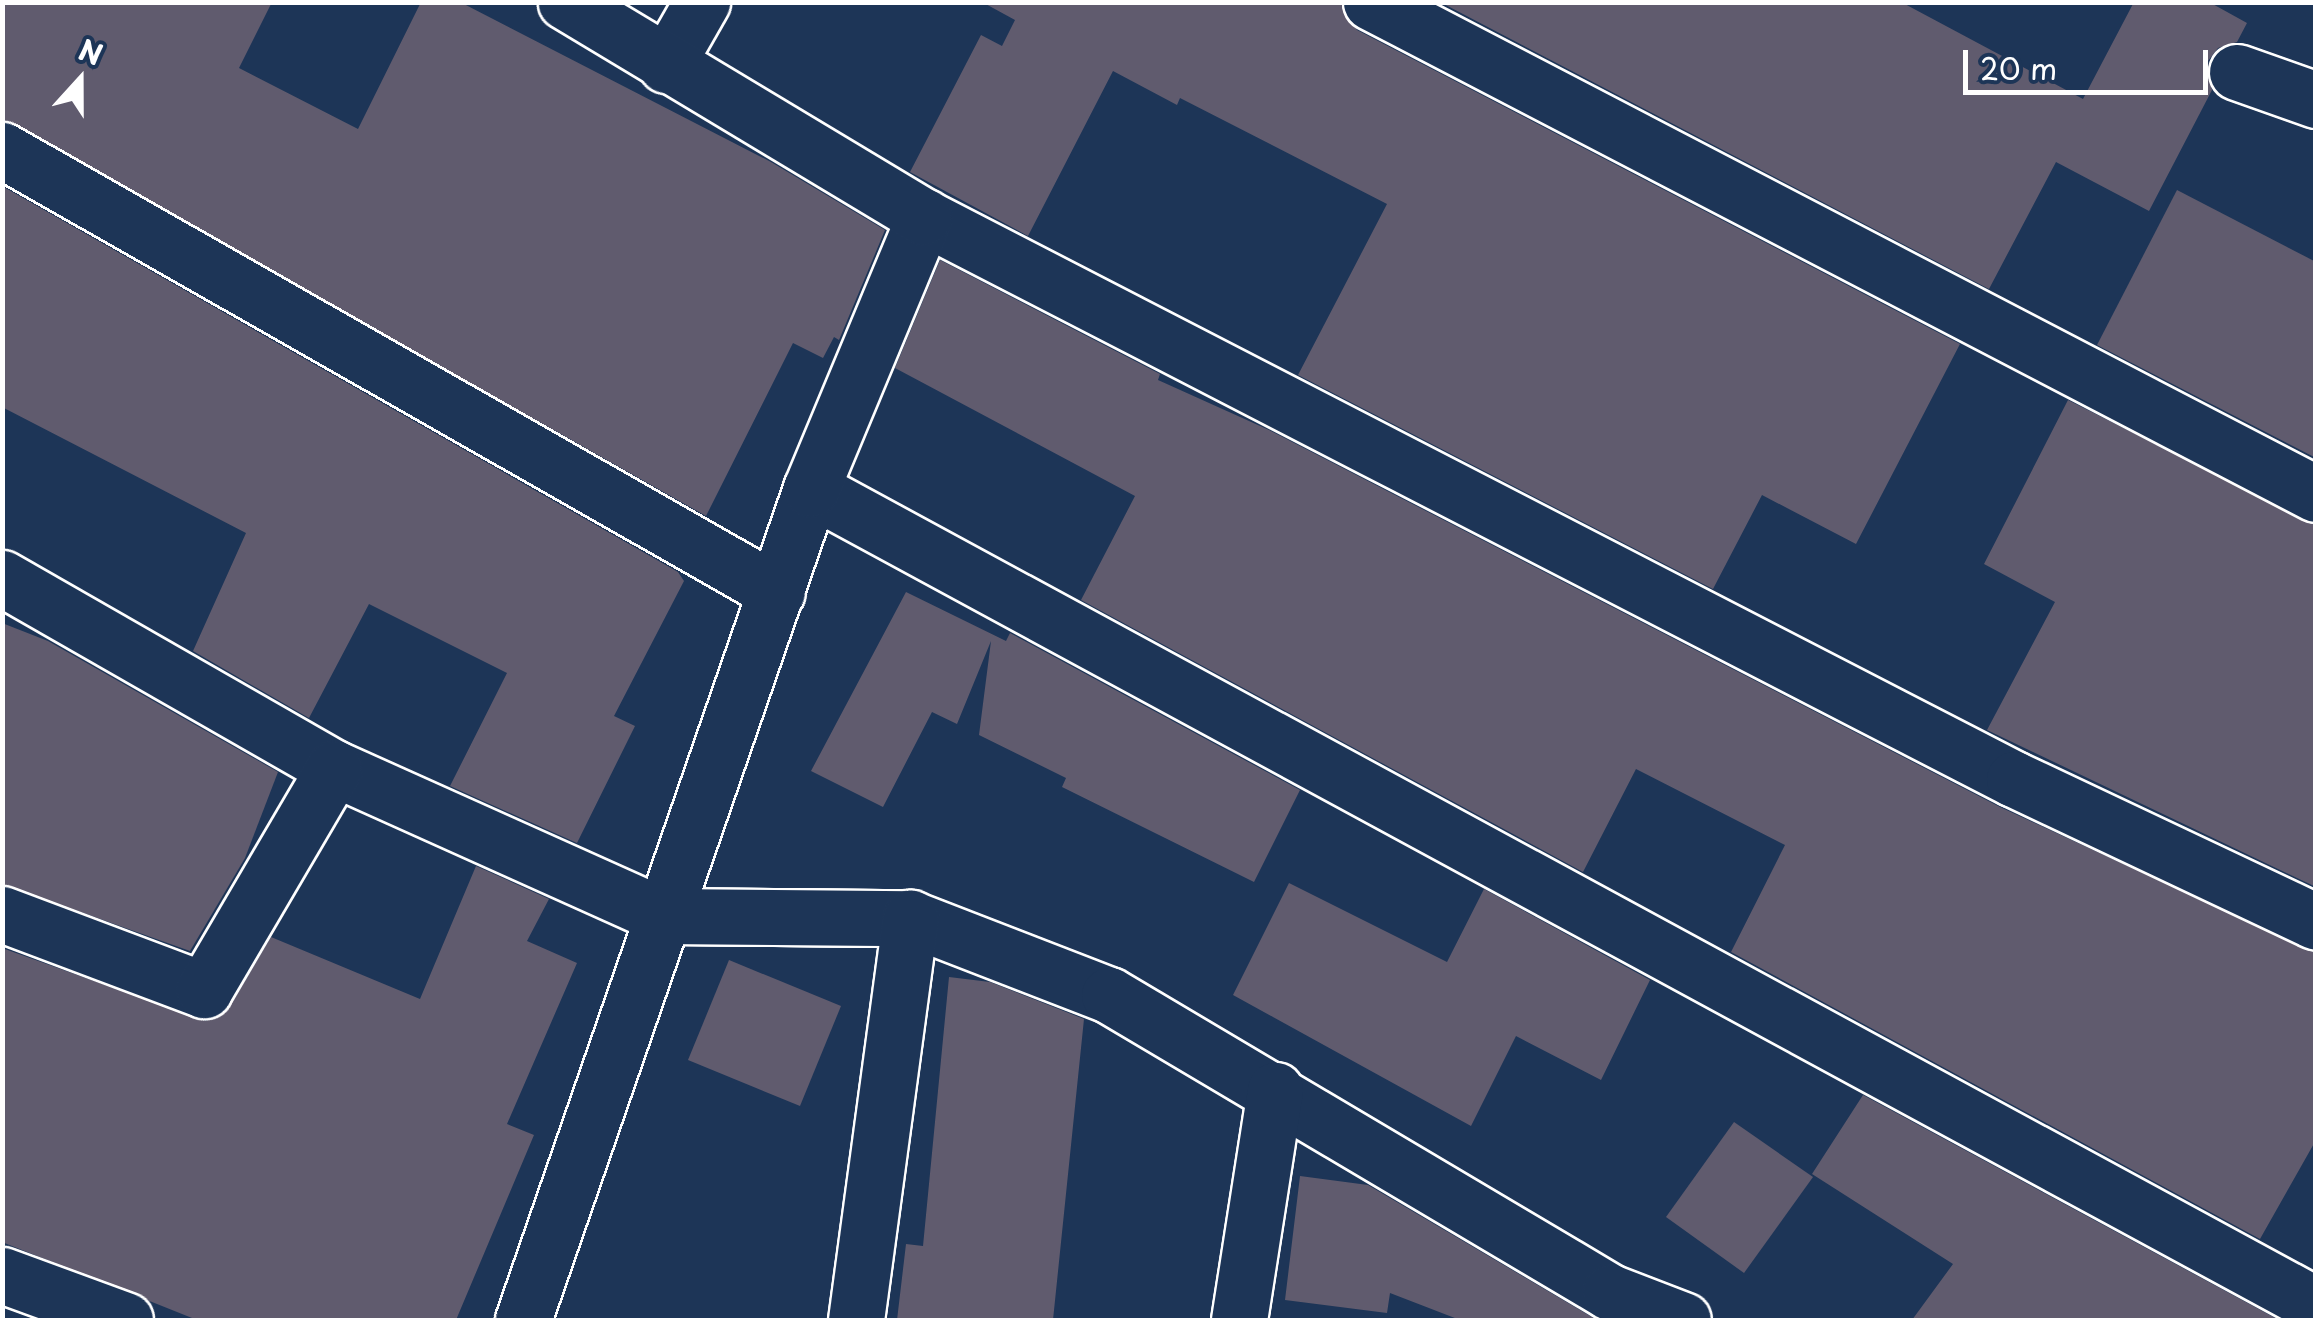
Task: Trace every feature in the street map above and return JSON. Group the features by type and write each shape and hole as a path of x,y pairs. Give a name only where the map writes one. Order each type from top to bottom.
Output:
{"street":[{"path":"566,2 666,66 924,217 2014,779 2316,922"},
{"path":"666,66 702,2"},
{"path":"1371,2 2316,494"},
{"path":"2236,72 2316,100"},
{"path":"2,150 778,592"},
{"path":"523,1320 812,489 924,217"},
{"path":"812,489 2316,1306"},
{"path":"2,578 334,768 664,916 910,918 1108,995 1275,1090 1608,1306 1682,1320"},
{"path":"2,914 204,990 334,768"},
{"path":"856,1320 910,918"},
{"path":"1239,1320 1275,1090"},
{"path":"2,1275 125,1320"}],"building":[{"path":"2,2 272,2 239,68 358,129 421,2 460,2 771,162 885,230 839,340 834,337 823,358 793,343 706,516 2,119"},
{"path":"982,2 1340,2 1357,30 1960,344 1856,544 1762,495 1713,589 1298,375 1387,204 1180,98 1177,105 1113,71 1028,236 910,172 981,35 1002,46 1015,20"},
{"path":"1440,2 1901,2 2083,99 2134,2 2209,2 2247,23 2237,42 2218,48 2208,61 2212,90 2149,211 2056,162 1989,289"},
{"path":"2,186 678,572 684,581 614,716 635,726 577,843 450,786 507,673 369,604 309,718 193,651 246,533 2,407"},
{"path":"2177,190 2316,262 2316,458 2097,345"},
{"path":"940,260 1160,374 1158,380 1269,430 2000,807 2316,953 2316,1140 2260,1239 1731,952 1785,845 1636,769 1583,872 1081,600 1135,496 895,368"},
{"path":"2068,400 2316,525 2316,887 1987,730 2055,602 1984,564"},
{"path":"906,592 1006,641 1010,633 1300,790 1254,882 1062,787 1066,778 979,735 991,641 957,724 932,712 883,807 811,771"},
{"path":"2,623 48,641 278,772 245,858 190,951 2,884"},
{"path":"476,866 549,899 527,941 577,963 507,1124 534,1135 456,1320 197,1320 2,1242 2,948 206,1021 230,1006 271,937 420,999"},
{"path":"1289,883 1447,962 1484,889 1650,980 1601,1080 1516,1036 1471,1126 1233,995"},
{"path":"729,960 841,1006 800,1106 688,1060"},
{"path":"949,977 990,982 1084,1019 1053,1320 897,1320 906,1244 923,1246"},
{"path":"1863,1095 2279,1320 1912,1320 1953,1264 1812,1174"},
{"path":"1734,1122 1813,1177 1744,1273 1666,1217"},
{"path":"1300,1176 1368,1185 1597,1320 1460,1320 1390,1293 1387,1313 1285,1300"}]}
